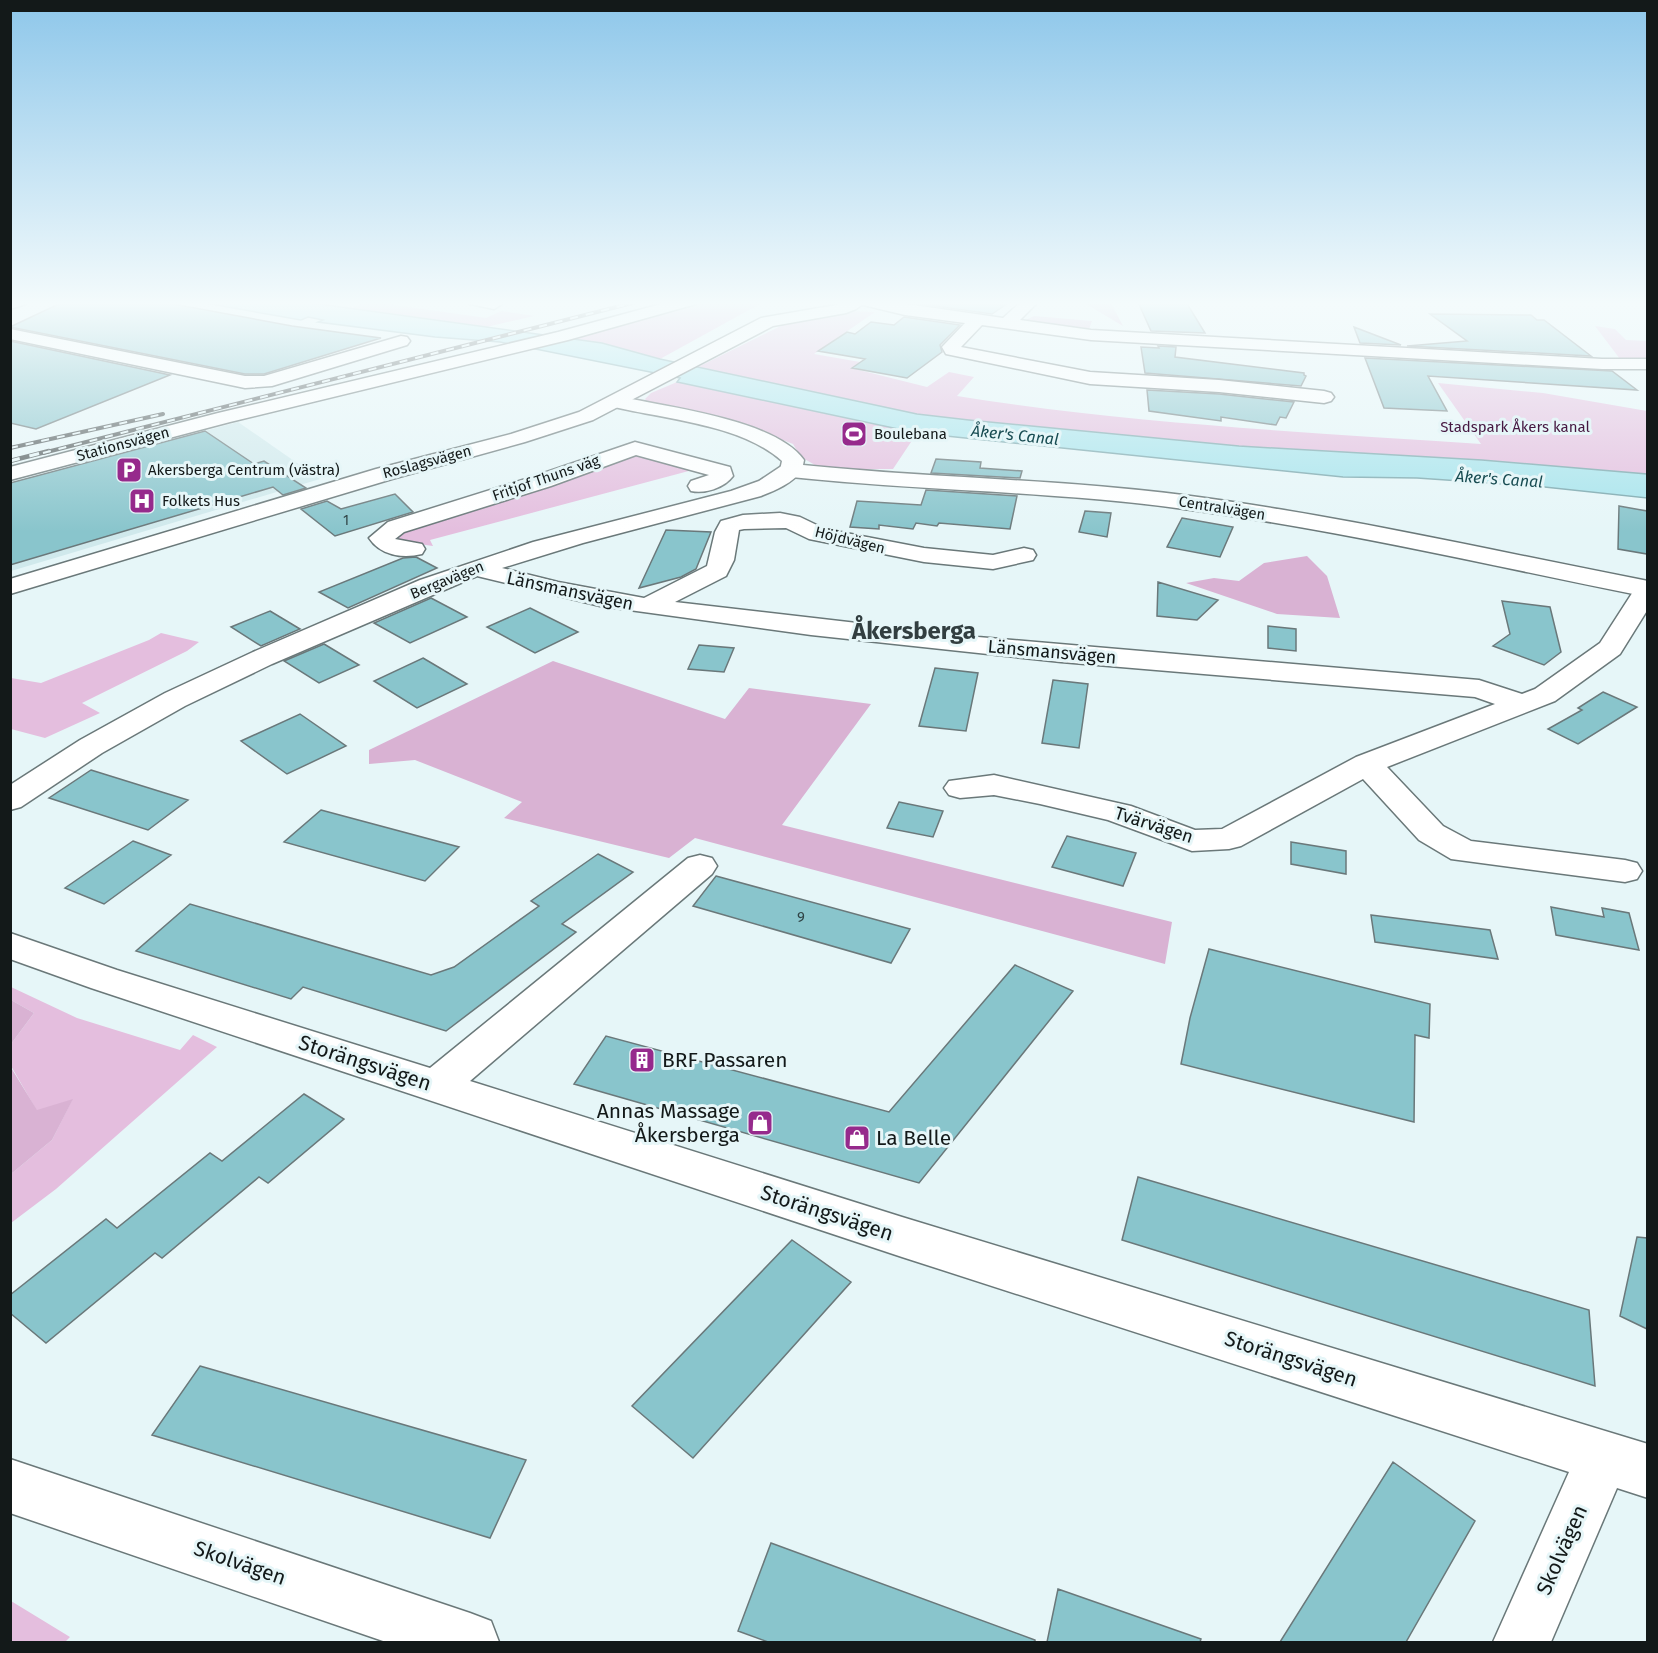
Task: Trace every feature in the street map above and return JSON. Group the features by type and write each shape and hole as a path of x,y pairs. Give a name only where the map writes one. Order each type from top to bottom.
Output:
{"street":[{"path":"222,378 265,382 278,378"},
{"name":"Stationsvägen","path":"10,474 225,417 390,378"},
{"name":"Roslagsvägen","path":"10,575 459,444 647,378"},
{"name":"Roslagsvägen","path":"10,587 384,474 550,429 616,402 650,378"},
{"path":"1092,378 1219,386 1324,397"},
{"path":"616,402 760,437 786,450 793,460 791,470"},
{"name":"Fritjof Thuns väg","path":"413,549 397,548 385,544 381,538 396,528 543,481 635,448 683,459 722,472 722,476 713,482 699,486"},
{"name":"Bergavägen","path":"10,800 50,771 106,736 252,661 476,568 567,540 740,496 782,479 791,470"},
{"name":"Centralvägen","path":"791,470 1098,491 1185,502 1273,516 1647,589"},
{"name":"Höjdvägen","path":"648,606 717,571 723,560 729,526 743,522 792,522 817,534 924,555 993,562 1024,555"},
{"name":"Länsmansvägen","path":"476,568 527,585 648,606 932,642 1479,689 1523,704"},
{"name":"Tvärvägen","path":"960,788 994,785 1052,797 1119,813 1192,842 1229,839 1367,764 1545,695 1610,648 1647,589"},
{"path":"1367,764 1431,833 1463,851 1625,872"},
{"path":"436,1086 700,866"},
{"name":"Storängsvägen","path":"10,945 104,979 902,1237 1625,1465"},
{"name":"Skolvägen","path":"1522,1642 1625,1465"},
{"name":"Skolvägen","path":"10,1486 470,1642"}],"shaded area":[{"path":"238,422 320,479 11,571 11,483"},
{"path":"1307,556 1327,576 1340,618 1277,614 1186,583 1214,578 1239,581 1264,563"},
{"path":"553,661 725,719 749,688 871,704 782,825 1172,922 1165,964 695,838 669,858 504,818 522,802 415,760 369,764 369,750"},
{"path":"11,1000 34,1013 11,1044"},
{"path":"10,1066 37,1110 73,1099 52,1140 11,1174"}],"green space":[{"name":"Stadspark Åkers kanal","path":"750,378 892,378 927,387 940,378 973,378 957,396 1087,414 1218,426 1481,444 1438,383 1543,393 1647,411 1647,474 1482,460 1239,446 917,414"},
{"path":"677,382 917,433 893,469 822,469 801,457 793,444 747,426 649,404 645,399 651,393"},
{"path":"633,452 700,468 430,540 433,546 390,540 391,534"},
{"path":"161,633 199,642 187,651 82,703 100,713 45,738 11,729 11,678 41,683 149,640"},
{"path":"11,987 77,1018 180,1050 193,1035 217,1047 56,1189 11,1223 11,1174 52,1140 72,1100 37,1111 11,1066 11,1044 34,1013 11,1000"},
{"path":"11,1601 70,1637 65,1642 11,1642"}],"water":[{"name":"Åker's Canal","path":"680,378 749,378 917,414 969,420 1239,446 1482,460 1647,474 1647,498 1535,486 1417,478 1343,477 917,433 677,382"}],"building":[{"path":"10,378 162,378 36,429 10,423"},
{"path":"1207,378 1305,378 1301,386"},
{"path":"1373,378 1429,378 1447,411 1384,408"},
{"path":"1460,378 1621,378 1637,390"},
{"path":"1147,390 1219,394 1294,402 1286,418 1280,417 1276,425 1221,417 1221,421 1149,411"},
{"path":"205,431 254,464 264,461 306,488 283,495 273,487 10,565 10,483"},
{"path":"936,459 981,462 980,468 1022,471 1020,478 931,473"},
{"path":"926,490 1017,496 1010,529 939,523 937,526 916,523 913,529 879,525 879,529 850,527 857,501 921,505"},
{"path":"395,494 413,512 335,536 301,509 327,501 341,509"},
{"path":"1619,506 1647,511 1647,554 1618,549"},
{"path":"1085,511 1111,513 1107,537 1079,532"},
{"path":"1182,518 1233,527 1220,557 1167,547"},
{"path":"666,530 711,532 696,569 681,577 639,588"},
{"path":"416,557 437,568 348,608 319,592 403,558"},
{"path":"1158,582 1218,600 1197,620 1157,616"},
{"path":"431,598 467,617 410,643 374,623"},
{"path":"1502,601 1550,607 1561,652 1544,665 1493,646 1510,634"},
{"path":"530,608 578,632 535,653 487,627"},
{"path":"270,611 300,629 261,646 231,627"},
{"path":"1268,626 1296,629 1296,651 1268,648"},
{"path":"324,644 359,665 319,683 284,661"},
{"path":"699,645 734,648 724,672 688,669"},
{"path":"423,658 467,684 417,708 374,681"},
{"path":"935,668 978,673 966,731 919,726"},
{"path":"1053,680 1088,684 1079,748 1042,743"},
{"path":"1603,692 1637,707 1578,744 1548,729 1582,710 1578,708"},
{"path":"300,714 346,746 287,774 241,741"},
{"path":"91,770 188,800 148,830 49,798"},
{"path":"899,802 943,811 933,837 887,828"},
{"path":"321,810 459,847 425,881 284,842"},
{"path":"1067,836 1136,853 1123,886 1052,867"},
{"path":"133,841 171,855 104,904 65,888"},
{"path":"1291,842 1346,851 1346,874 1291,864"},
{"path":"598,854 633,872 562,924 576,932 446,1031 303,987 291,999 136,951 190,904 431,975 454,967 539,906 531,901"},
{"path":"716,876 910,929 891,963 693,906"},
{"path":"1551,907 1604,917 1602,908 1629,913 1639,950 1556,935"},
{"path":"1371,915 1490,930 1498,959 1375,942"},
{"path":"1209,949 1430,1004 1429,1038 1415,1035 1414,1122 1181,1064 1190,1018"},
{"name":"BRF Passaren","path":"1015,965 1073,991 919,1183 574,1084 606,1036 889,1112"},
{"path":"304,1094 344,1119 268,1183 259,1177 162,1258 155,1253 46,1343 10,1313 10,1295 106,1219 117,1228 210,1153 222,1161"},
{"path":"1138,1177 1589,1310 1595,1386 1122,1240"},
{"path":"1637,1237 1647,1238 1647,1329 1620,1316"},
{"path":"792,1240 851,1282 693,1458 632,1406"},
{"path":"200,1366 526,1460 490,1538 152,1435"},
{"path":"1393,1462 1475,1521 1406,1642 1280,1642"},
{"path":"771,1543 1035,1640 1035,1642 768,1642 738,1631"},
{"path":"1058,1589 1201,1639 1200,1642 1047,1642"}],"railway":[{"path":"43,453 337,378"},
{"path":"10,448 163,414"},
{"path":"10,461 49,451"}],"place":[{"name":"Boulebana","path":"854,434"},
{"name":"Akersberga Centrum (västra)","path":"129,470"},
{"name":"Folkets Hus","path":"142,501"},
{"name":"BRF Passaren","path":"642,1060"},
{"name":"Annas Massage Åkersberga","path":"760,1123"},
{"name":"La Belle","path":"857,1138"}],"district":[{"name":"Åkersberga","path":"914,631"}]}
